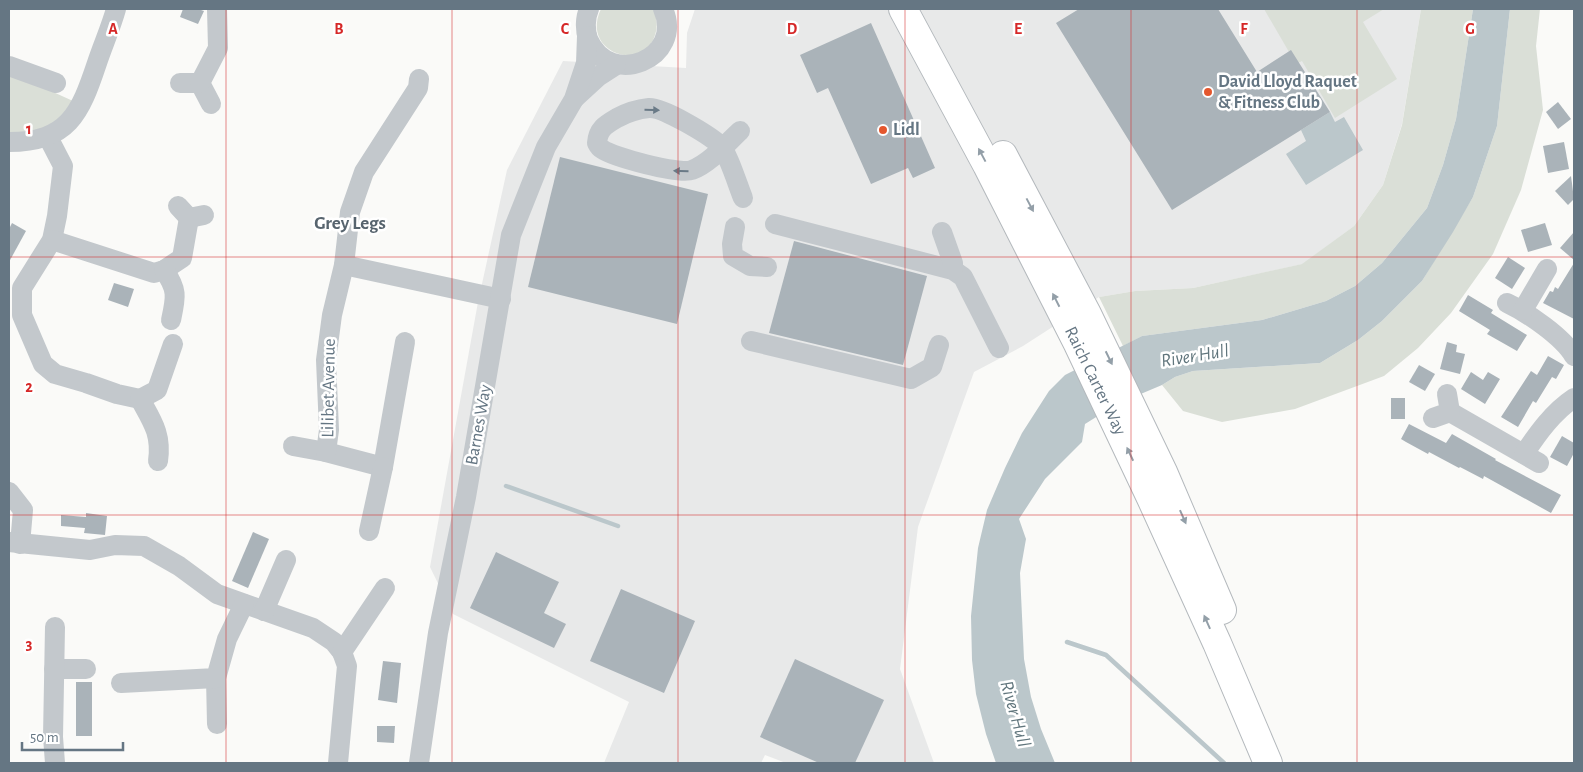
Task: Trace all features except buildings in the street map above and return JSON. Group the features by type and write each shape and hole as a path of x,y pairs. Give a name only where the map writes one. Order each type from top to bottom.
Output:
{"highway":[{"name":"Raich Carter Way","path":"903,9 988,165 1078,344 1217,643 1268,763"},
{"name":"Raich Carter Way","path":"924,9 1087,314 1163,472 1286,763"}],"street":[{"path":"9,142 30,142 48,137 63,127 77,113 86,95 116,9"},
{"path":"211,104 190,83 218,48 218,9"},
{"name":"Barnes Way","path":"420,763 438,633 466,497 511,236 546,147 574,99 586,62 588,10"},
{"path":"587,36 598,54 606,60 616,64 636,64 646,61 656,53 663,42 667,22 665,10"},
{"name":"Barnes Way","path":"574,99 598,76 616,64"},
{"path":"9,66 56,83"},
{"name":"Lilibet Avenue","path":"326,452 329,430 326,360 332,315 344,265 350,212 364,172 418,88 420,79"},
{"path":"740,131 722,147 706,161 691,171 676,171 620,156 602,149 596,143 601,129 624,114 651,108 665,111 712,138 722,147 743,198"},
{"path":"48,137 63,166 57,216 52,240 22,288 22,315 43,364 55,374 117,394 148,394"},
{"path":"52,240 154,273 164,270 182,258 190,213"},
{"path":"775,224 954,270 963,278 999,348"},
{"path":"735,227 732,244 733,256 750,266 767,267"},
{"path":"942,232 954,270"},
{"path":"344,265 501,299"},
{"path":"1547,269 1515,307 1569,347 1574,356"},
{"path":"164,270 173,282 176,297 170,320"},
{"path":"751,341 911,379 932,367 939,345"},
{"path":"369,531 383,467 405,342"},
{"path":"158,461 160,447 148,394 173,344"},
{"path":"1443,408 1490,437 1531,458 1538,432 1562,406 1574,398"},
{"name":"Lilibet Avenue","path":"294,446 326,452 383,467"},
{"path":"9,492 23,510 14,543 90,550 115,545 144,546 179,566 217,594 313,628 334,642 342,652 348,666 338,763"},
{"path":"264,611 286,560"},
{"path":"342,652 384,588"},
{"path":"217,724 216,678 227,638 244,604"},
{"path":"55,627 53,737 55,763"},
{"path":"54,669 86,669"},
{"path":"121,683 216,678"}],"shaded area":[{"path":"601,9 653,9 657,28 648,47 639,53 627,55 616,53 606,46 599,37 597,24"},
{"path":"695,9 1421,9 1402,124 1383,185 1354,226 1303,264 1193,288 1135,291 1099,297 1023,346 974,372 918,527 900,669 934,763 786,763 765,755 761,763 604,763 629,702 453,614 430,567 478,302 507,170 563,61 686,68 687,33"},
{"path":"1264,9 1384,9 1363,22 1397,79 1335,118 1302,61 1296,64"},
{"path":"1421,9 1473,9 1456,119 1443,165 1427,208 1382,263 1355,286 1326,301 1262,320 1142,336 1123,346 1099,297 1135,291 1193,288 1302,264 1354,226 1383,185 1402,125"},
{"path":"1510,9 1540,9 1536,46 1543,110 1521,190 1493,254 1451,313 1418,348 1384,376 1295,409 1222,422 1183,411 1162,385 1175,377 1193,371 1320,363 1358,340 1382,321 1422,281 1473,197 1497,126"},
{"path":"9,72 73,101 59,118 46,127 38,130 9,133"}],"water":[{"name":"River Hull","path":"1473,9 1510,9 1497,126 1473,197 1422,281 1382,321 1358,340 1320,363 1193,371 1175,377 1162,385 1117,404 1085,424 1082,442 1045,479 1019,519 1026,539 1020,573 1024,659 1031,697 1041,729 1055,763 996,763 986,734 976,694 972,660 971,616 978,548 987,510 1022,433 1049,391 1065,375 1142,336 1262,320 1326,301 1355,286 1382,263 1427,208 1443,165 1456,119"},
{"path":"1330,112 1335,122 1344,117 1363,150 1306,185 1286,154 1306,141 1301,130"}],"waterway":[{"path":"506,486 618,526"},
{"path":"1067,642 1106,655 1224,763"}],"place":[{"name":"David Lloyd Raquet & Fitness Club","path":"1208,92"},
{"name":"Lidl","path":"883,130"}],"district":[{"name":"Grey Legs","path":"350,223"}]}
